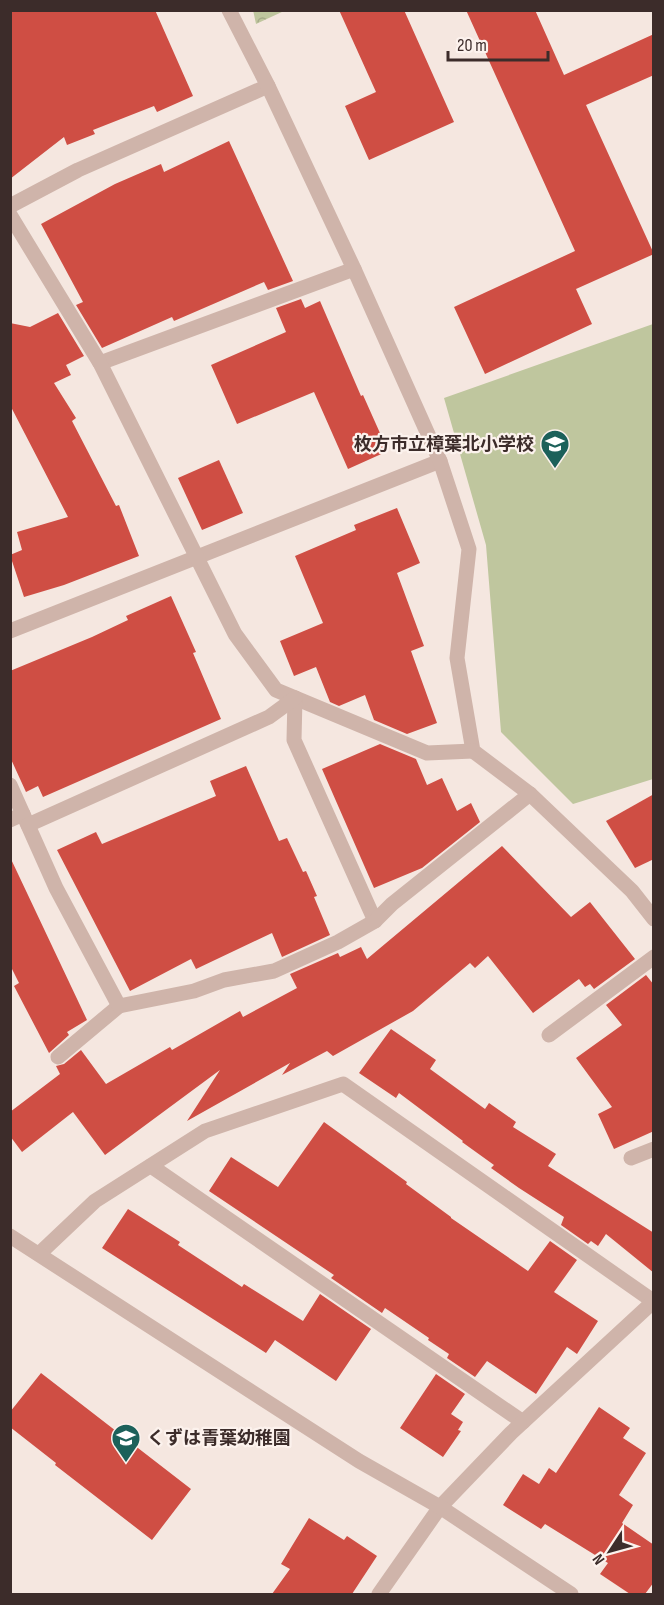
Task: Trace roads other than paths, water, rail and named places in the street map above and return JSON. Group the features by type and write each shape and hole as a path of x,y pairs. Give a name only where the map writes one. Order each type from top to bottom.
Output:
{"street":[{"path":"229,10 268,86 440,461 469,549 457,657 473,751"},
{"path":"10,206 78,170 268,86"},
{"path":"10,215 100,363 235,634 276,690 427,753 473,751 530,794 632,891 654,919"},
{"path":"100,363 354,270"},
{"path":"10,631 440,461"},
{"path":"20,819 269,717 294,698"},
{"path":"294,698 294,740 375,921"},
{"path":"10,785 20,819 118,1006"},
{"path":"58,1057 118,1006 194,991 224,980 274,971 338,942 375,921 392,904 530,794"},
{"path":"549,1035 654,957"},
{"path":"39,1254 95,1201 205,1131 344,1084 653,1301 523,1422 440,1508 379,1594"},
{"path":"631,1158 654,1149"},
{"path":"151,1166 523,1422"},
{"path":"10,1236 359,1461 440,1508 571,1594"}],"place":[{"name":"枚方市立樟葉北小学校","path":"555,470"},
{"name":"くずは青葉幼稚園","path":"126,1464"}]}
